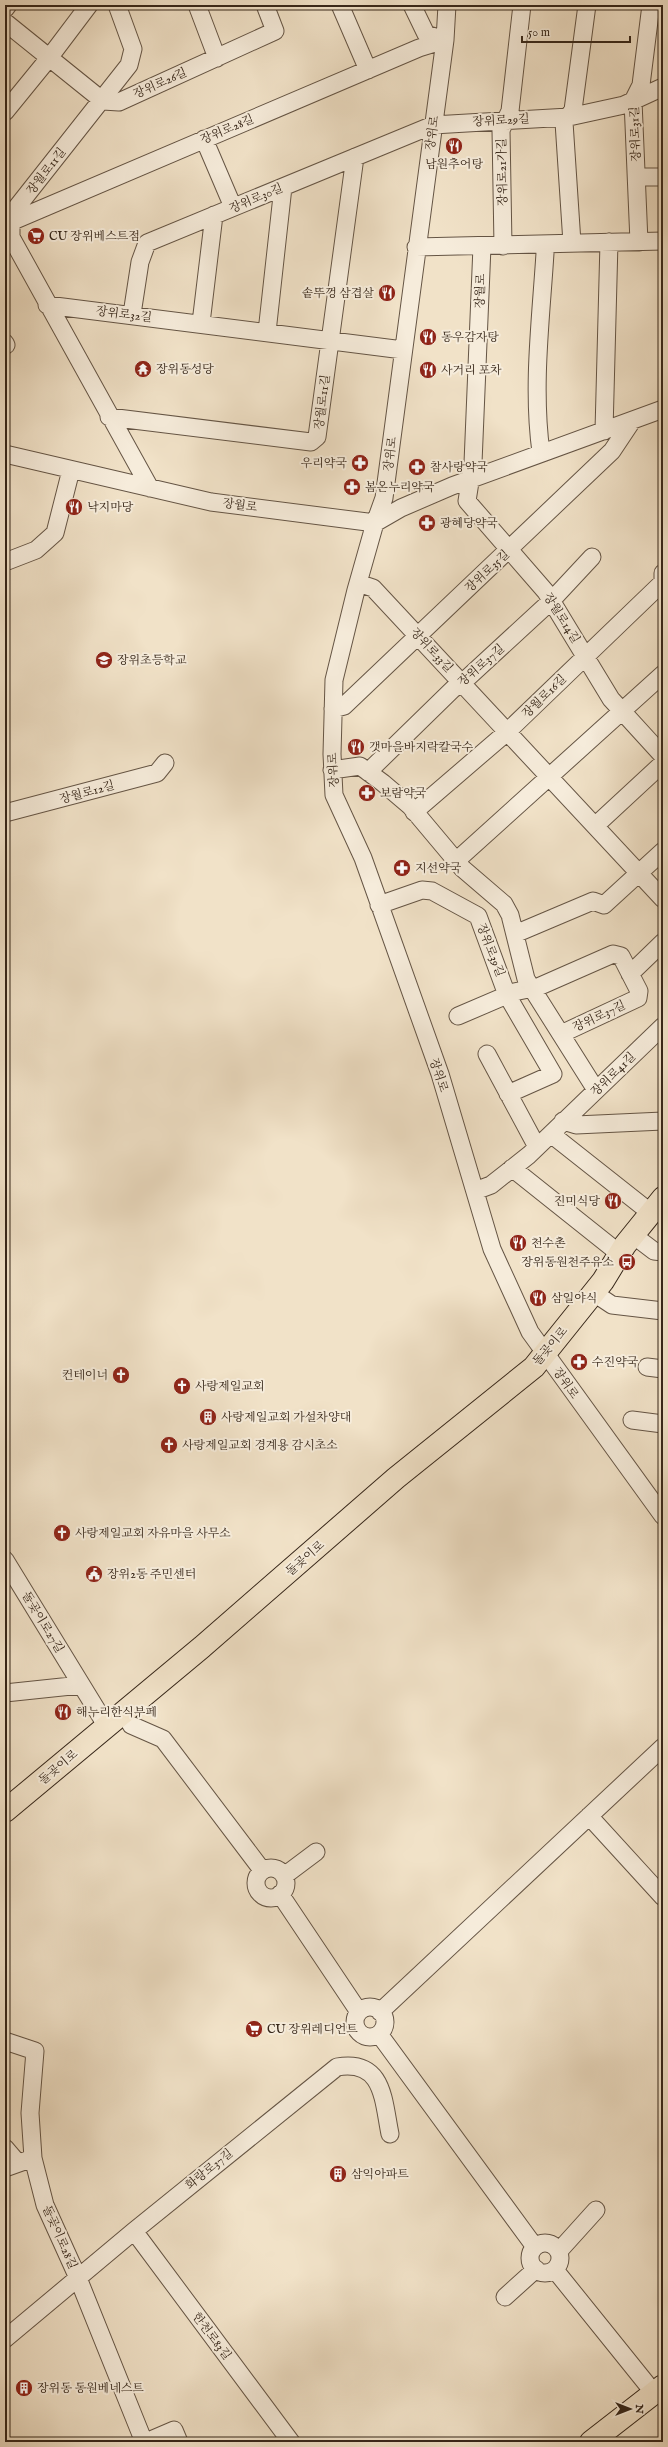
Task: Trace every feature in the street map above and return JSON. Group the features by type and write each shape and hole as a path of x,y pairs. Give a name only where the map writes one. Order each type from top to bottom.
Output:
{"main road":[{"name":"돌곶이로","path":"5,1811 202,1646 396,1478 534,1367 594,1293 633,1235 657,1205"},
{"path":"592,2442 658,2389"}],"street":[{"path":"5,9 8,5"},
{"path":"5,112 50,58 89,5"},
{"name":"장월로11길","path":"8,223 18,207 103,101 129,65 132,50 117,5"},
{"path":"197,5 217,58"},
{"name":"장위로26길","path":"103,101 119,102 275,31 265,5"},
{"path":"340,5 368,70"},
{"path":"412,5 426,34 445,40"},
{"name":"장위로","path":"447,5 445,40 416,247 384,498 375,523 358,583 334,680 332,770 334,795 363,858 440,1074 492,1249 530,1332 663,1516"},
{"name":"장위로21가길","path":"503,246 501,130 510,111 522,5"},
{"path":"572,243 564,122 573,110 587,5"},
{"name":"장위로31길","path":"639,242 633,101 642,85 651,5"},
{"path":"5,22 103,101"},
{"name":"장위로28길","path":"8,223 419,48 445,40"},
{"name":"장위로29길","path":"433,125 568,117 624,105 663,86"},
{"name":"장위로30길","path":"132,314 140,262 147,243 433,125"},
{"path":"204,139 233,207"},
{"name":"장월로11길","path":"109,417 311,442 317,438 329,340 355,157"},
{"path":"637,177 663,177"},
{"path":"266,332 283,186"},
{"path":"201,323 214,215"},
{"path":"8,223 10,237 109,417 150,488"},
{"path":"416,247 663,241"},
{"path":"604,431 610,242"},
{"path":"541,452 538,434 539,356 545,253 543,244"},
{"name":"장월로","path":"469,480 474,463 482,246"},
{"name":"장위로32길","path":"47,305 132,314 403,350"},
{"path":"375,523 401,508 469,480 541,452 663,409"},
{"name":"장위로35길","path":"333,709 344,706 510,550 612,451 632,421"},
{"name":"장월로","path":"5,454 211,502 375,523"},
{"path":"5,562 36,550 55,533 71,470"},
{"name":"장월로14길","path":"469,480 468,501 552,601 611,699 663,756"},
{"name":"장위로37길","path":"368,772 453,689 462,683 552,601 592,557"},
{"name":"장월로16길","path":"414,812 507,732 663,582 663,573"},
{"name":"장위로33길","path":"358,583 373,588 663,898"},
{"path":"456,861 550,778 663,674"},
{"name":"장월로12길","path":"5,813 157,773 164,763"},
{"path":"595,826 663,764"},
{"name":"장위로37길","path":"332,770 360,766 384,783 414,812 456,861 504,904 515,934 526,979 596,1090"},
{"path":"515,934 593,902 604,905 663,851"},
{"name":"장위로39길","path":"379,905 422,890 432,891 478,916 507,994 553,1074 508,1094"},
{"path":"630,974 663,942"},
{"name":"장위로37길","path":"507,994 531,987 538,987 613,954 622,956 639,991 638,998 561,1034"},
{"path":"458,1016 507,994"},
{"name":"장위로41길","path":"475,1192 491,1185 537,1148 563,1121 663,1026"},
{"path":"487,1054 537,1148"},
{"path":"563,1121 576,1125 663,1121"},
{"name":"돌곶이로","path":"551,1134 657,1205"},
{"path":"512,1168 620,1254"},
{"path":"633,1235 654,1251 663,1252"},
{"path":"594,1293 612,1305 663,1311"},
{"path":"632,1420 663,1424"},
{"name":"돌곶이로27길","path":"5,1560 10,1582 81,1685 106,1725"},
{"path":"5,1693 81,1685"},
{"path":"131,1725 163,1739 262,1870"},
{"path":"380,2012 663,1747"},
{"path":"589,1816 663,1897"},
{"path":"284,1876 316,1852"},
{"path":"273,1868 284,1876 286,1886 276,1897 266,1896 258,1890 256,1881 262,1870 273,1868"},
{"path":"280,1894 359,2012"},
{"path":"367,2007 380,2012 384,2026 379,2034 369,2037 360,2033 356,2029 355,2020 359,2012 367,2007"},
{"path":"379,2034 535,2247"},
{"name":"돌곶이로28길","path":"5,2041 35,2051 30,2113 19,2163"},
{"name":"화랑로37길","path":"5,2339 134,2231 337,2067 352,2064 363,2067 374,2077 381,2087 390,2134"},
{"name":"돌곶이로28길","path":"5,2148 19,2163 45,2205 78,2278 145,2442 174,2430 179,2442"},
{"path":"559,2251 548,2243 535,2247 530,2256 536,2269 545,2273 555,2270 560,2261 559,2251 596,2210"},
{"name":"한천로83길","path":"134,2231 291,2442"},
{"path":"505,2297 536,2269"},
{"path":"555,2270 658,2389"}],"place":[{"name":"남원추어탕","path":"454,146"},
{"name":"CU 장위베스트점","path":"36,236"},
{"name":"솥뚜껑 삼겹살","path":"387,293"},
{"name":"동우감자탕","path":"428,337"},
{"name":"장위동성당","path":"143,369"},
{"name":"사거리 포차","path":"428,370"},
{"name":"우리약국","path":"360,463"},
{"name":"참사랑약국","path":"417,467"},
{"name":"봄온누리약국","path":"352,487"},
{"name":"낙지마당","path":"74,507"},
{"name":"광혜당약국","path":"427,523"},
{"name":"장위초등학교","path":"104,660"},
{"name":"갯마을바지락칼국수","path":"356,747"},
{"name":"보람약국","path":"367,793"},
{"name":"지선약국","path":"402,868"},
{"name":"진미식당","path":"613,1201"},
{"name":"천수촌","path":"518,1243"},
{"name":"장위동원천주유소","path":"627,1262"},
{"name":"삼일야식","path":"538,1298"},
{"name":"수진약국","path":"579,1362"},
{"name":"컨테이너","path":"121,1375"},
{"name":"사랑제일교회","path":"182,1386"},
{"name":"사랑제일교회 가설차양대","path":"208,1417"},
{"name":"사랑제일교회 경계용 감시초소","path":"169,1445"},
{"name":"사랑제일교회 자유마을 사무소","path":"62,1533"},
{"name":"장위2동 주민센터","path":"94,1574"},
{"name":"해누리한식부페","path":"63,1712"},
{"name":"CU 장위레디언트","path":"254,2029"},
{"name":"삼익아파트","path":"338,2174"},
{"name":"장위동 동원베네스트","path":"24,2388"}]}
